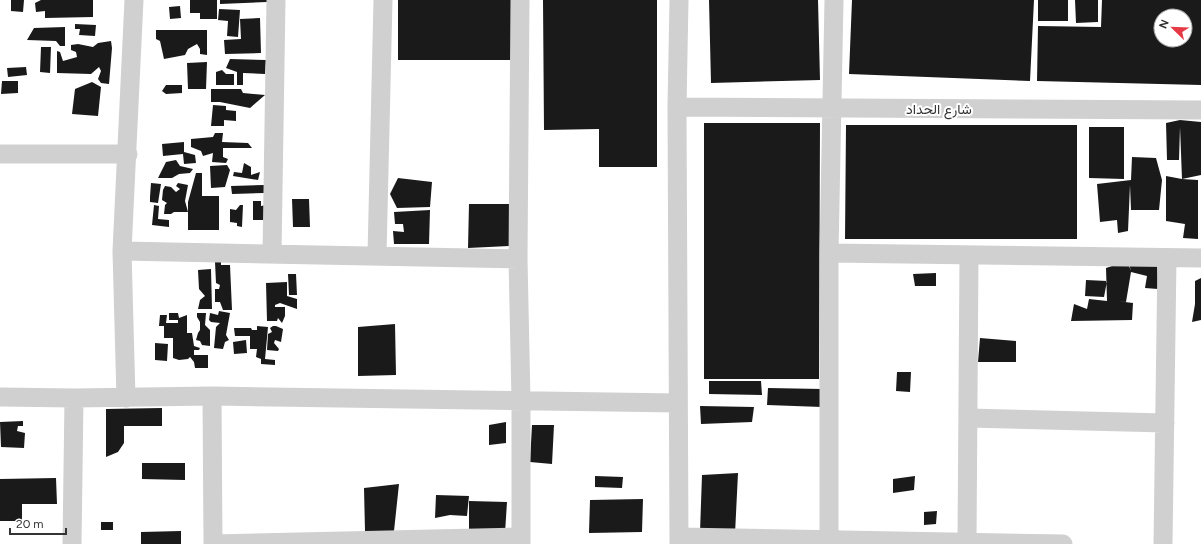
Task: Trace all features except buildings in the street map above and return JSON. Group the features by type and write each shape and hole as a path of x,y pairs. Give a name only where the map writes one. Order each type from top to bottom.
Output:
{"street":[{"path":"126,398 122,250 128,154 134,0"},
{"path":"272,253 276,0"},
{"path":"377,255 383,0"},
{"path":"212,396 213,544 521,541 521,400 518,259 520,0"},
{"path":"678,0 678,403 680,541 829,540 1062,544"},
{"path":"829,540 829,253 834,0"},
{"name":"شارع الحداد","path":"677,107 1201,110"},
{"path":"0,154 128,154"},
{"path":"122,250 518,259"},
{"path":"829,253 1201,258"},
{"path":"967,542 969,255"},
{"path":"1163,544 1167,258"},
{"path":"0,397 126,398 212,396 678,403"},
{"path":"72,544 74,398"},
{"path":"968,418 1165,423"}]}
